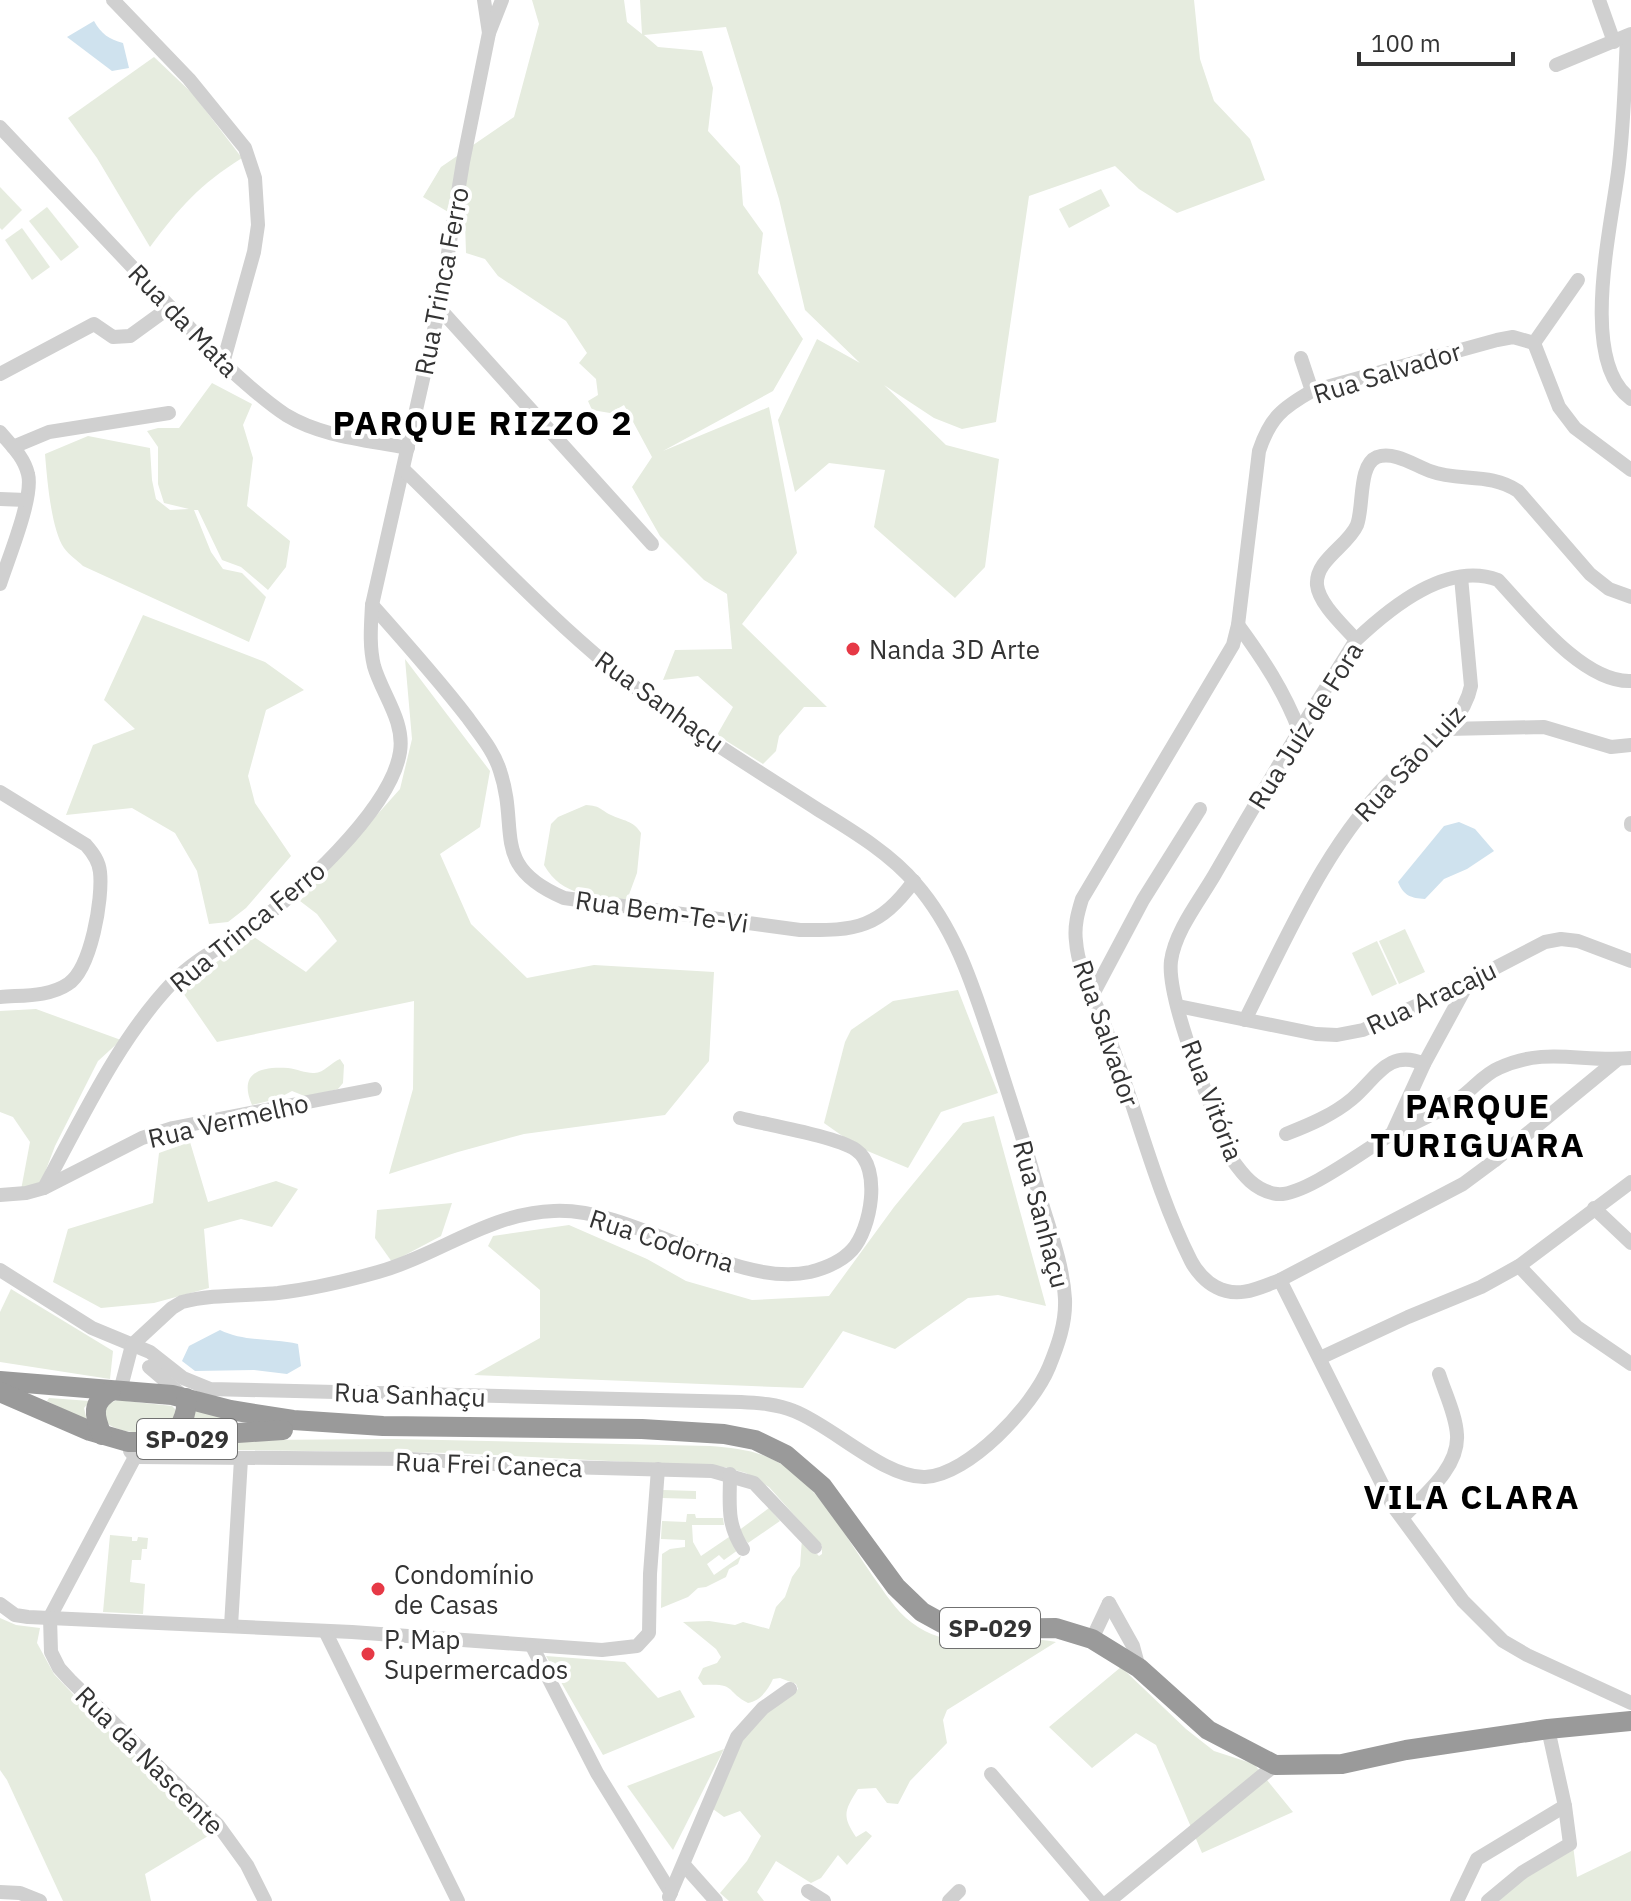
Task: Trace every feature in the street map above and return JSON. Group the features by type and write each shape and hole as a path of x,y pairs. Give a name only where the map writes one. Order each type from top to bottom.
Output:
{"highway":[{"name":"SP-029","path":"0,1381 186,1398 264,1417 383,1426"},
{"name":"SP-029","path":"102,1435 95,1409 102,1396 116,1391"},
{"name":"SP-029","path":"0,1392 131,1450 165,1442 260,1430 383,1426 642,1429 724,1434 755,1440 786,1455 822,1486 896,1587 922,1612 959,1629 1056,1628 1092,1639 1139,1668 1208,1730 1275,1765 1342,1764 1406,1750 1548,1729 1631,1721"},
{"name":"SP-029","path":"149,1394 174,1402 181,1410 183,1421 175,1435 165,1442"},
{"path":"183,1421 186,1398"}],"street":[{"path":"113,0 189,79 245,148 255,178 258,225 254,252 223,363"},
{"path":"484,0 489,33"},
{"name":"Rua Trinca Ferro","path":"44,1188 138,1025 173,982 204,955 247,930 300,889 338,851 385,791 400,753 400,734 373,662 372,605 439,308 463,162 489,33 502,0"},
{"path":"1599,0 1624,37 1623,126 1602,301 1607,367 1614,382 1631,399"},
{"path":"1556,65 1624,37"},
{"name":"Rua da Mata","path":"0,127 223,363 261,397 289,417 321,430 408,448"},
{"path":"1578,280 1534,343 1559,407 1575,428 1631,470"},
{"path":"0,374 94,324 113,337 130,336 170,307"},
{"path":"439,308 652,544"},
{"name":"Rua Salvador","path":"1534,343 1513,337 1497,340 1312,391 1275,417 1259,451 1238,625 1225,662 1082,899 1076,919 1075,941 1149,1156 1192,1263 1215,1287 1232,1292 1249,1292 1280,1280 1463,1184 1624,1059"},
{"path":"1301,358 1312,391"},
{"path":"13,447 49,432 169,413"},
{"path":"0,432 28,471 29,482 0,584"},
{"path":"1356,640 1321,598 1317,586 1318,575 1354,531 1360,516 1365,469 1369,462 1379,456 1399,458 1447,475 1506,483 1518,491 1590,574 1609,589 1631,597"},
{"name":"Rua Sanhaçu","path":"0,1270 138,1357 160,1358 183,1378 210,1389 402,1392 774,1405 797,1412 913,1476 929,1477 951,1471 973,1456 1022,1411 1046,1376 1060,1339 1066,1305 1063,1279 1031,1163 977,998 961,954 942,917 914,881 854,832 672,714 618,674 403,469"},
{"path":"0,499 26,500"},
{"name":"Rua Juíz de Fora","path":"1171,978 1171,960 1184,929 1299,730 1356,640 1371,625 1423,590 1461,577 1485,575 1498,580 1574,658 1596,673 1631,681"},
{"name":"Rua São Luiz","path":"1245,1020 1289,931 1347,831 1396,774 1447,729 1468,700 1471,686 1461,577"},
{"name":"Rua Bem-Te-Vi","path":"372,605 444,687 488,745 500,768 506,791 511,851 522,871 544,889 564,898 800,930 831,931 856,927 883,917 914,881"},
{"path":"1238,625 1270,669 1287,699 1299,730"},
{"path":"1447,729 1544,727 1611,747 1631,745"},
{"path":"0,792 86,845 95,856 100,870 100,892 91,941 83,965 71,982 57,990 0,997"},
{"path":"1092,996 1143,900 1200,809"},
{"name":"Rua Aracaju","path":"1178,1006 1316,1034 1337,1035 1363,1030 1468,982 1545,942 1561,939 1578,941 1631,961"},
{"name":"Rua Vitória","path":"1171,978 1231,1158 1244,1177 1258,1188 1277,1194 1291,1193 1341,1166 1392,1134 1460,1098 1496,1069 1527,1058 1555,1054 1624,1059"},
{"path":"1392,1134 1424,1064 1468,982"},
{"path":"1286,1134 1330,1114 1352,1099 1382,1068 1399,1059 1411,1058 1424,1064"},
{"name":"Rua Vermelho","path":"44,1188 142,1138 173,1128 375,1089"},
{"name":"Rua Codorna","path":"138,1357 172,1308 182,1302 321,1286 403,1263 488,1224 555,1210 608,1219 748,1268 781,1274 809,1272 837,1263 854,1248 864,1229 872,1175 867,1161 856,1150 839,1142 740,1118"},
{"path":"1320,1358 1481,1287 1519,1266 1631,1182"},
{"path":"0,1195 44,1188"},
{"path":"1594,1208 1631,1243"},
{"path":"1519,1266 1577,1327 1631,1364"},
{"path":"1280,1280 1393,1506 1463,1601 1503,1641 1631,1703"},
{"path":"116,1391 138,1357 186,1398"},
{"path":"1403,1517 1435,1484 1454,1458 1457,1435 1439,1374"},
{"path":"50,1617 131,1450"},
{"name":"Rua Frei Caneca","path":"131,1450 241,1459 410,1459 712,1471 747,1479 760,1487 815,1547"},
{"path":"231,1626 241,1459"},
{"path":"0,1604 15,1615 446,1638 532,1646 617,1650 637,1646 646,1638 651,1627 650,1574 658,1469"},
{"path":"730,1474 730,1523 743,1549"},
{"path":"1092,1639 1109,1603 1133,1646 1139,1668"},
{"name":"Rua da Nascente","path":"50,1617 51,1652 59,1668 218,1825 247,1865 265,1901"},
{"path":"326,1633 458,1901"},
{"path":"532,1646 597,1773 669,1897"},
{"path":"669,1897 737,1737 763,1708 790,1689"},
{"path":"1488,1901 1523,1872 1569,1846 1565,1806 1548,1729"},
{"path":"1109,1901 1275,1765"},
{"path":"991,1774 1099,1901"},
{"path":"1457,1901 1477,1859 1565,1806"},
{"path":"684,1865 716,1901"},
{"path":"808,1891 824,1901"},
{"path":"0,1892 20,1893 40,1901"}],"shaded area":[{"path":"532,0 624,0 627,22 642,34 640,0 1194,0 1200,59 1214,101 1250,139 1265,180 1177,213 1139,189 1115,166 1029,196 996,422 962,429 934,418 884,385 946,445 999,459 985,567 955,598 874,527 885,470 829,463 795,492 778,420 817,339 860,363 805,310 779,199 726,27 644,35 658,47 702,51 713,88 708,131 740,166 743,205 763,233 758,273 803,339 773,391 663,451 769,407 797,553 742,624 827,707 804,707 779,736 776,751 763,764 717,735 733,707 698,676 663,680 675,650 732,649 727,594 704,580 660,536 632,487 652,457 624,405 610,413 592,410 588,401 598,395 596,379 579,363 587,353 566,321 498,276 485,259 466,253 465,222 423,197 441,167 514,117 539,24"},
{"path":"154,57 193,94 242,158 191,198 150,247 97,158 68,118"},
{"path":"0,187 22,210 2,230 0,228"},
{"path":"1101,189 1110,206 1069,228 1059,209"},
{"path":"47,207 79,247 61,261 29,221"},
{"path":"22,228 50,267 32,280 5,240"},
{"path":"212,383 252,404 243,425 253,458 247,506 290,541 286,567 268,590 241,567 222,560 198,510 194,510 211,552 223,569 242,573 266,597 249,642 83,566 66,551 56,529 50,503 45,454 88,436 150,448 156,499 170,510 189,509 164,503 158,484 158,447 147,431 179,428"},
{"path":"143,615 265,662 304,690 266,710 248,776 255,803 291,856 246,908 228,922 209,924 197,871 175,833 132,808 66,815 93,745 135,729 104,700"},
{"path":"405,659 490,771 480,827 440,854 471,924 527,978 594,965 714,972 709,1061 665,1115 524,1134 389,1174 413,1089 414,1001 217,1042 179,987 254,937 306,972 337,941 317,914 300,901 400,789 412,739"},
{"path":"586,805 631,823 641,833 637,873 627,900 591,896 569,889 551,876 544,865 551,824 558,817"},
{"path":"1405,929 1425,972 1399,984 1379,941"},
{"path":"1377,941 1397,984 1372,996 1352,953"},
{"path":"958,990 998,1093 941,1112 908,1168 858,1147 824,1123 845,1042 851,1030 893,1001"},
{"path":"36,1009 121,1040 98,1061 55,1146 41,1183 21,1190 30,1142 13,1117 0,1112 0,1011"},
{"path":"340,1059 344,1065 343,1083 338,1089 307,1097 292,1091 277,1099 252,1105 248,1085 254,1074 261,1070 288,1068 317,1073"},
{"path":"994,1116 1046,1306 998,1295 968,1298 895,1349 843,1331 803,1388 474,1375 540,1338 540,1290 488,1246 493,1236 569,1225 647,1259 686,1281 752,1300 829,1296 894,1207 963,1123"},
{"path":"190,1142 208,1202 276,1181 298,1189 272,1227 241,1219 204,1229 209,1288 154,1303 101,1308 53,1282 68,1229 153,1203 159,1153"},
{"path":"452,1203 441,1236 392,1262 375,1238 377,1210"},
{"path":"11,1289 113,1351 110,1379 0,1362 0,1312"},
{"path":"49,1398 90,1401 84,1408 87,1421 47,1401"},
{"path":"117,1400 172,1406 176,1410 169,1432 135,1432 110,1426 103,1421 102,1407"},
{"path":"190,1408 234,1421 186,1429"},
{"path":"396,1439 710,1446 760,1454 792,1471 806,1484 832,1516 890,1601 918,1627 934,1635 968,1641 1056,1642 947,1710 943,1720 947,1743 910,1781 898,1804 887,1803 876,1788 858,1789 846,1813 848,1824 856,1837 866,1831 872,1836 847,1865 838,1855 821,1878 811,1883 776,1861 757,1892 764,1901 729,1901 720,1893 747,1861 761,1836 740,1811 724,1817 713,1809 743,1739 763,1716 798,1689 796,1684 780,1678 773,1679 763,1694 748,1703 726,1687 703,1685 698,1678 703,1668 717,1663 721,1657 716,1649 683,1622 709,1621 735,1625 743,1622 769,1629 776,1607 785,1597 792,1577 800,1566 802,1539 819,1556 822,1546 769,1487 746,1473 724,1467 455,1453 172,1449 252,1440"},
{"path":"663,1490 696,1491 696,1499 662,1498"},
{"path":"769,1508 780,1521 748,1543 738,1531"},
{"path":"687,1514 695,1514 696,1518 723,1518 724,1525 692,1525 693,1542 701,1556 729,1537 738,1550 724,1560 719,1555 707,1564 714,1575 741,1556 726,1577 661,1608 662,1554 670,1549 685,1547 685,1540 661,1539 662,1521 686,1522"},
{"path":"110,1535 132,1537 132,1541 137,1541 138,1537 148,1538 141,1560 132,1560 130,1582 145,1584 143,1614 103,1612"},
{"path":"0,1618 16,1625 40,1628 37,1643 54,1674 106,1729 194,1810 213,1833 145,1874 151,1901 63,1901 0,1770"},
{"path":"546,1656 625,1662 658,1698 680,1690 695,1717 603,1755"},
{"path":"1121,1667 1186,1729 1214,1751 1254,1764 1293,1812 1202,1853 1156,1745 1136,1733 1092,1768 1049,1727"},
{"path":"724,1749 673,1850 627,1786"},
{"path":"1573,1845 1577,1877 1631,1851 1631,1901 1492,1901"}],"water":[{"path":"94,21 106,35 123,43 129,68 112,71 67,37"},
{"path":"1459,822 1475,829 1494,851 1467,869 1444,879 1425,899 1405,893 1398,882 1444,826"},
{"path":"220,1330 239,1336 298,1344 301,1366 287,1374 254,1370 195,1371 182,1361 189,1346"}],"place":[{"name":"Nanda 3D Arte","path":"853,649"},
{"name":"Condomínio de Casas","path":"378,1589"},
{"name":"P. Map Supermercados","path":"368,1654"}],"district":[{"name":"PARQUE RIZZO 2","path":"483,422"},
{"name":"PARQUE TURIGUARA","path":"1478,1124"},
{"name":"VILA CLARA","path":"1472,1496"}]}
